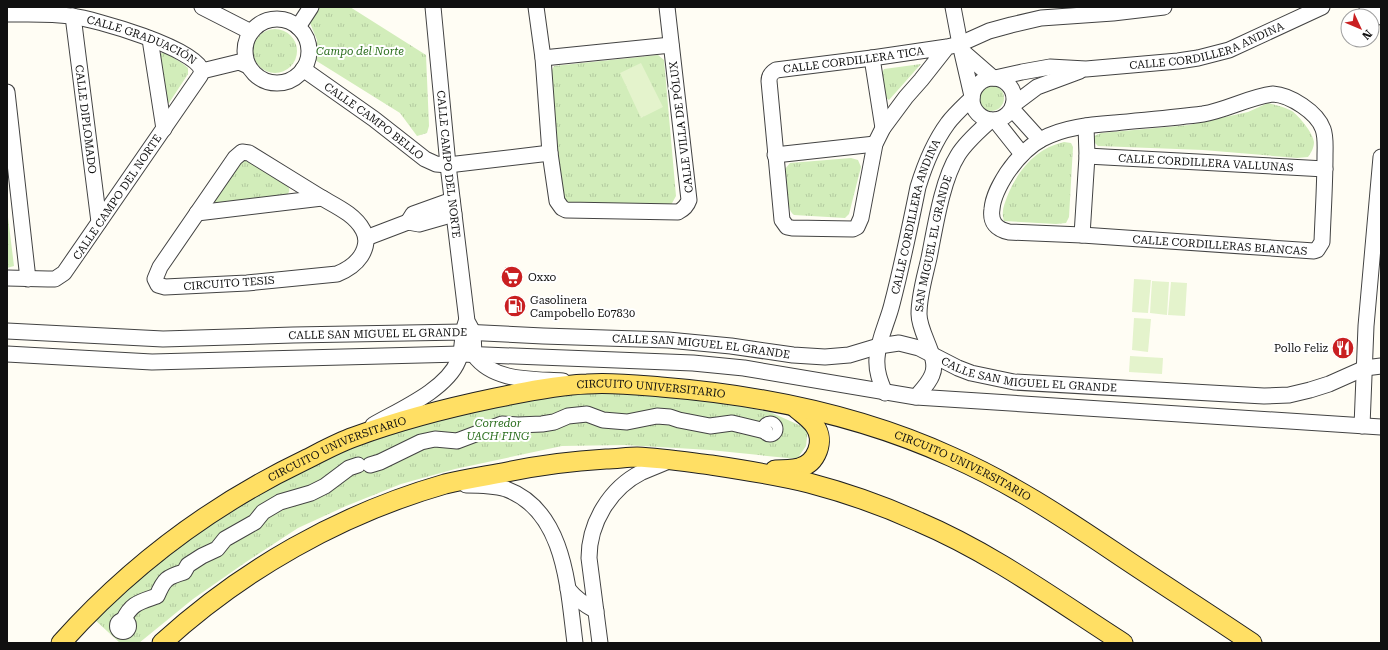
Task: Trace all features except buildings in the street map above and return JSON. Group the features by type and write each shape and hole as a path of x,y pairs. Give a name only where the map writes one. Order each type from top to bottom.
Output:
{"main road":[{"name":"CIRCUITO UNIVERSITARIO","path":"61,643 108,594 174,538 234,498 276,474 351,438 411,418 507,396 586,384 622,384 699,390 792,405 845,418 914,441 952,456 994,477 1046,507 1252,643"},
{"path":"749,471 791,470 801,468 812,461 817,454 819,447 818,433 810,420 792,405"},
{"path":"162,643 185,622 272,560 335,526 370,510 445,484 524,468 569,461 636,457 672,460 749,471 816,485 858,498 919,522 959,541 1005,567 1123,643"}],"street":[{"path":"202,7 251,32"},
{"path":"298,26 311,7"},
{"name":"CALLE CAMPO DEL NORTE","path":"433,7 448,165 467,328 467,354"},
{"name":"CALLE VILLA DE PÓLUX","path":"536,7 543,58 550,153 557,201 562,208 566,210 678,212 687,206 689,200 666,7"},
{"path":"953,7 957,47 972,97 973,108 982,118 993,120 1005,117 1012,107 1013,93 1010,87 1001,80 994,78 957,47"},
{"path":"957,47 989,31 1041,12 1113,13 1164,7"},
{"name":"CALLE CORDILLERA ANDINA","path":"994,78 1050,67 1086,69 1178,62 1215,55 1250,41 1322,7"},
{"path":"1366,7 1381,17"},
{"name":"CALLE GRADUACIÓN","path":"7,14 37,13 73,16 107,24 150,39 181,53 200,68"},
{"name":"CALLE DIPLOMADO","path":"73,16 99,222"},
{"path":"278,19 289,21 298,26 308,42 309,52 303,69 297,76 289,81 271,83 262,80 255,75 248,66 244,50 246,40 258,24 268,20 278,19"},
{"path":"150,39 164,129"},
{"path":"543,58 671,45"},
{"name":"CALLE CORDILLERA TICA","path":"957,47 906,96 884,128 876,144 862,218 857,227 853,229 792,228 784,224 782,220 775,155 769,76 776,70 957,47"},
{"path":"200,68 237,55 244,50"},
{"path":"872,58 884,128"},
{"path":"200,68 239,62 248,66"},
{"name":"CALLE CAMPO DEL NORTE","path":"7,278 54,278 64,273 200,76 200,68"},
{"name":"CALLE CAMPO BELLO","path":"303,69 374,118 425,159 436,164 448,165"},
{"name":"CALLE CORDILLERA ANDINA","path":"1012,107 1043,84 1086,69"},
{"path":"972,97 974,90 982,82 994,78"},
{"path":"7,92 28,279"},
{"name":"CALLE CORDILLERAS BLANCAS","path":"1278,94 1291,98 1311,112 1321,124 1325,136 1322,242 1319,248 1314,251 1082,235 1009,232 1003,231 995,226 991,214 992,204 996,193 1022,154 1040,140 1060,131 1086,126 1204,114 1227,108 1264,95 1278,94"},
{"name":"CALLE CORDILLERA ANDINA","path":"879,346 895,294 923,170 948,124 972,97"},
{"path":"1012,107 1040,140"},
{"path":"993,120 1022,154"},
{"name":"SAN MIGUEL EL GRANDE","path":"916,397 934,370 931,355 919,323 919,313 922,290 945,188 951,168 957,156 971,139 993,120"},
{"path":"1082,235 1087,156 1086,126"},
{"path":"775,155 876,144"},
{"name":"CIRCUITO TESIS","path":"242,152 249,153 322,198 346,212 360,226 366,238 366,247 359,259 350,268 337,274 248,283 165,287 156,283 156,274 235,158 242,152"},
{"path":"448,165 550,153"},
{"name":"CALLE CORDILLERA VALLUNAS","path":"1087,156 1325,169"},
{"path":"1362,426 1366,326 1381,157"},
{"path":"197,212 322,198"},
{"path":"366,238 408,222 419,224 453,207"},
{"name":"CALLE SAN MIGUEL EL GRANDE","path":"7,331 163,340 467,328 543,336 675,341 731,346 793,355 825,357 849,355 879,346 899,343 919,348 971,373 1014,382 1264,396 1289,395 1310,390 1329,384 1365,368 1381,366"},
{"path":"879,346 877,371 885,393"},
{"name":"CALLE SAN MIGUEL EL GRANDE","path":"7,354 158,362 467,354 718,365 821,380 885,393 916,397 1381,427"},
{"path":"351,438 430,391 452,372 456,365 467,354 494,372 504,375 586,384"},
{"path":"123,621 127,612 138,602 157,596 161,586 170,576 184,572 188,565 217,549 225,540 255,522 263,512 280,502 311,493 325,486 349,468 380,462 421,442 435,439 456,441 502,424 518,426 542,424 554,422 568,416 586,414 603,420 627,422 657,416 710,426 732,423 765,431"},
{"path":"600,643 589,548 594,527 607,503 627,482 641,473 672,460"},
{"path":"445,484 486,485 505,489 513,492 534,507 550,527 555,538 568,589 575,643"},
{"path":"568,589 585,606 596,611"}],"green space":[{"name":"Campo del Norte","path":"317,7 350,7 426,55 429,126 427,133 417,136 400,113 315,60 317,40 308,18"},
{"path":"275,29 287,33 293,39 297,51 293,63 287,69 275,73 263,69 257,63 253,51 257,39 263,33"},
{"path":"164,52 188,68 188,74 169,103 164,104 158,55"},
{"path":"658,55 664,60 676,196 671,205 568,203 563,198 550,74 554,66"},
{"path":"641,63 663,107 641,118 620,73"},
{"path":"921,64 889,100 885,97 881,75 884,69"},
{"path":"991,85 1000,89 1004,98 1000,107 991,111 982,107 978,98 982,89"},
{"path":"1268,103 1292,111 1305,125 1314,142 1308,157 1297,158 1203,150 1098,146 1093,141 1094,136 1101,133 1189,125 1248,112"},
{"path":"1064,142 1071,143 1073,147 1069,217 1066,223 1056,224 1004,221 1003,212 1005,203 1011,187 1022,170 1036,155 1045,149"},
{"path":"244,158 287,185 289,192 287,195 216,204 213,200"},
{"path":"851,158 858,160 861,167 849,214 845,218 794,215 791,212 787,201 785,169 790,163"},
{"path":"7,209 14,266 7,268"},
{"path":"1134,279 1151,280 1148,313 1132,312"},
{"path":"1152,281 1169,282 1167,315 1150,313"},
{"path":"1171,282 1187,283 1185,316 1168,315"},
{"path":"1134,318 1151,319 1148,352 1132,350"},
{"path":"1130,356 1163,358 1162,374 1129,372"},
{"name":"Corredor UACH FING","path":"651,389 770,412 808,429 806,446 797,459 710,450 625,445 562,446 455,469 401,484 346,506 298,528 193,599 139,643 120,643 94,619 128,585 216,516 367,438 497,399"}],"place":[{"name":"Oxxo","path":"512,277"},
{"name":"Gasolinera Campobello E07830","path":"515,306"},
{"name":"Pollo Feliz","path":"1343,348"}]}
